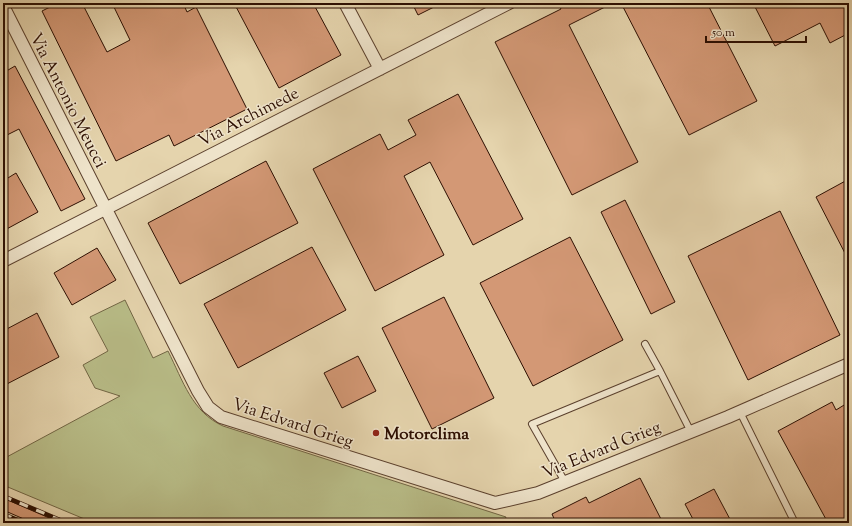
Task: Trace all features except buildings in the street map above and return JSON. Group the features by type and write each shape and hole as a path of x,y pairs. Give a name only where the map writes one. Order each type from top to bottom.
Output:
{"street":[{"path":"344,3 380,69"},
{"name":"Via Archimede","path":"3,261 509,3"},
{"name":"Via Antonio Meucci","path":"3,6 105,208"},
{"name":"Via Edvard Grieg","path":"105,208 198,391 214,413 228,420 496,503 538,493 740,412 849,364"}],"lane":[{"path":"645,344 691,432"},
{"path":"565,482 532,424 660,371"},
{"path":"740,412 795,523"}],"green space":[{"path":"125,300 153,358 168,351 184,384 196,404 203,413 212,420 223,426 506,517 504,523 94,523 3,485 3,459 120,396 95,388 83,365 108,351 90,317"}],"railway":[{"path":"3,496 67,523"},
{"path":"3,514 25,523"}],"place":[{"name":"Motorclima","path":"376,433"}]}
